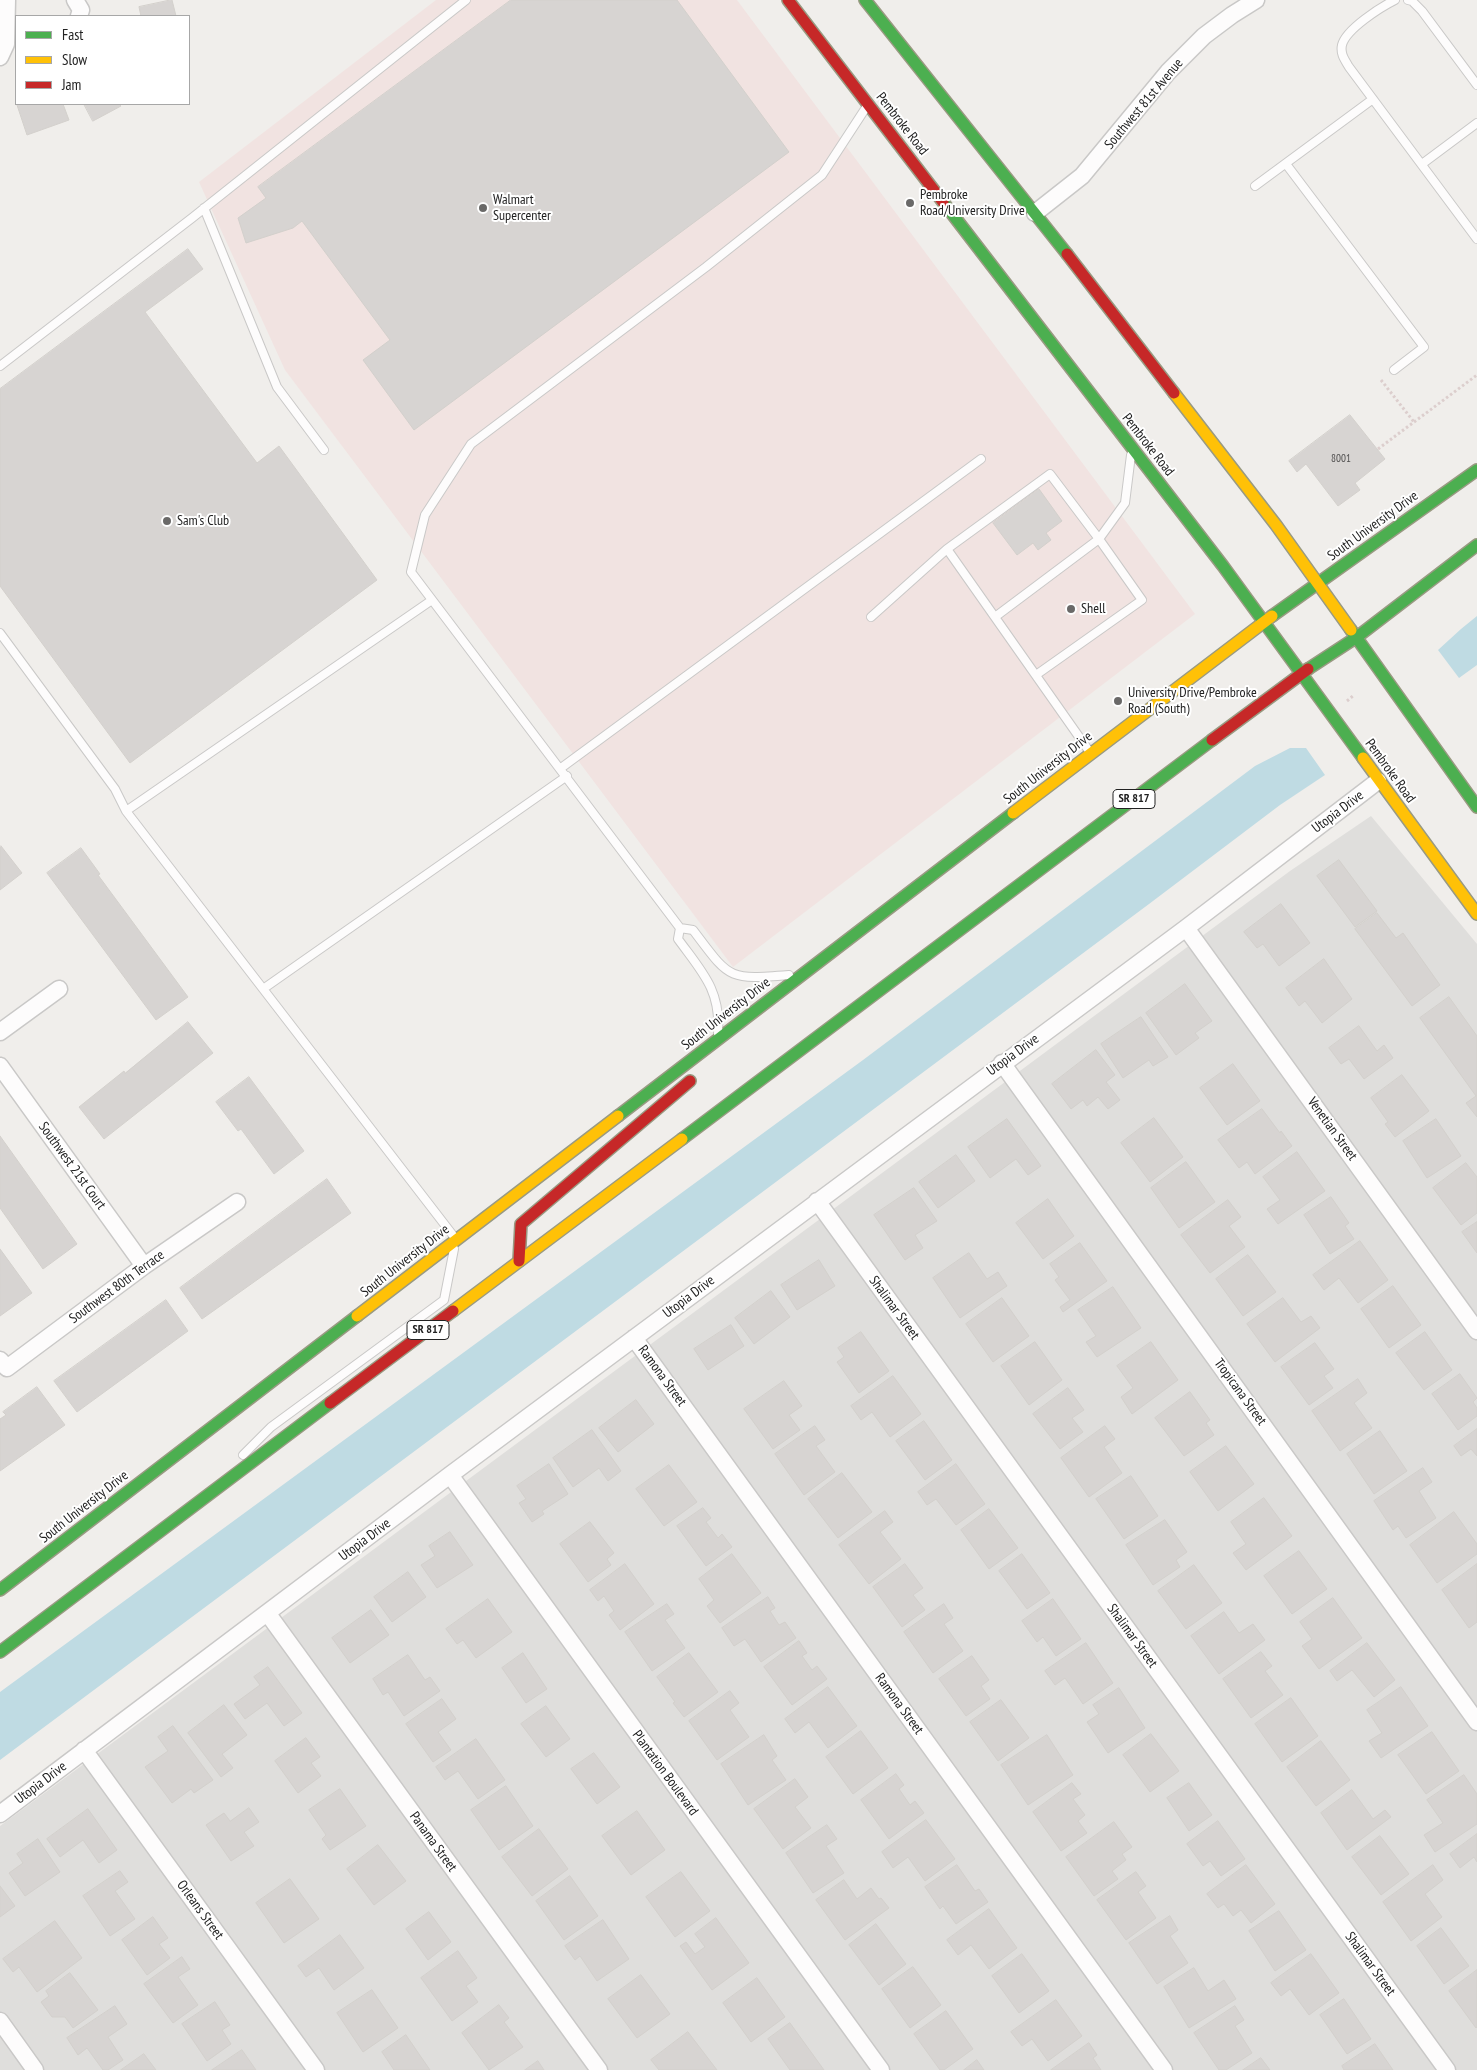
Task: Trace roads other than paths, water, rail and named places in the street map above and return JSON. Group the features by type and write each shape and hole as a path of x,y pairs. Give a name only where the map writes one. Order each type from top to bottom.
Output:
{"main road":[{"name":"Pembroke Road","path":"788,0 1132,448 1263,622 1477,914"},
{"path":"864,0 1036,213 1319,584 1477,807"},
{"name":"South University Drive","path":"0,1590 1263,622 1477,470"},
{"name":"SR 817","path":"0,1652 1300,674 1357,637 1477,545"},
{"path":"734,1044 750,1015"},
{"path":"519,1261 521,1224 701,1072"}],"street":[{"path":"6,0 8,49"},
{"path":"75,0 81,10 79,15"},
{"name":"Southwest 81st Avenue","path":"1036,213 1082,176 1168,72 1204,36 1256,0"},
{"name":"Utopia Drive","path":"0,1814 1002,1062 1186,928 1378,781"},
{"name":"Venetian Street","path":"1186,928 1477,1331"},
{"path":"0,1032 58,989"},
{"name":"Tropicana Street","path":"1002,1062 1477,1722"},
{"name":"Southwest 21st Court","path":"0,1066 144,1266"},
{"name":"Shalimar Street","path":"817,1201 1447,2070"},
{"name":"Southwest 80th Terrace","path":"0,1360 7,1368 144,1266 237,1202"},
{"name":"Ramona Street","path":"634,1338 1164,2070"},
{"name":"Plantation Boulevard","path":"450,1475 881,2070"},
{"name":"Panama Street","path":"268,1614 599,2070"},
{"name":"Orleans Street","path":"84,1750 316,2070"},
{"path":"0,2021 35,2070"}],"lane":[{"path":"0,366 204,208 466,0"},
{"path":"1395,0 1355,28 1344,39 1342,46 1344,58 1477,238"},
{"path":"1408,0 1422,11 1477,85"},
{"path":"1254,186 1373,98"},
{"path":"802,974 754,978 730,973 720,966 693,930 680,928 561,768 411,572 425,515 471,444 706,267 822,175 868,104"},
{"path":"1422,164 1477,123"},
{"path":"1286,164 1424,347 1394,370"},
{"path":"204,208 278,387 324,450"},
{"path":"995,617 1099,539 1125,503 1132,448"},
{"path":"561,768 981,460"},
{"path":"871,616 947,549 1050,474 1142,600 1036,675"},
{"path":"947,549 1091,753"},
{"path":"126,811 432,600"},
{"path":"0,632 115,789 126,811 456,1240 444,1300 271,1427 188,1510"},
{"path":"263,989 567,776"},
{"path":"680,928 678,939 706,978 718,1003 718,1040"}],"water":[{"path":"1477,616 1477,665 1459,678 1438,650"},
{"path":"1290,748 1306,748 1325,775 1280,805 0,1760 0,1692 863,1060 1255,766"}],"place":[{"name":"Pembroke Road/University Drive","path":"910,203"},
{"name":"Walmart Supercenter","path":"483,208"},
{"name":"Sam's Club","path":"167,521"},
{"name":"Shell","path":"1071,609"},
{"name":"University Drive/Pembroke Road (South)","path":"1118,701"}]}
